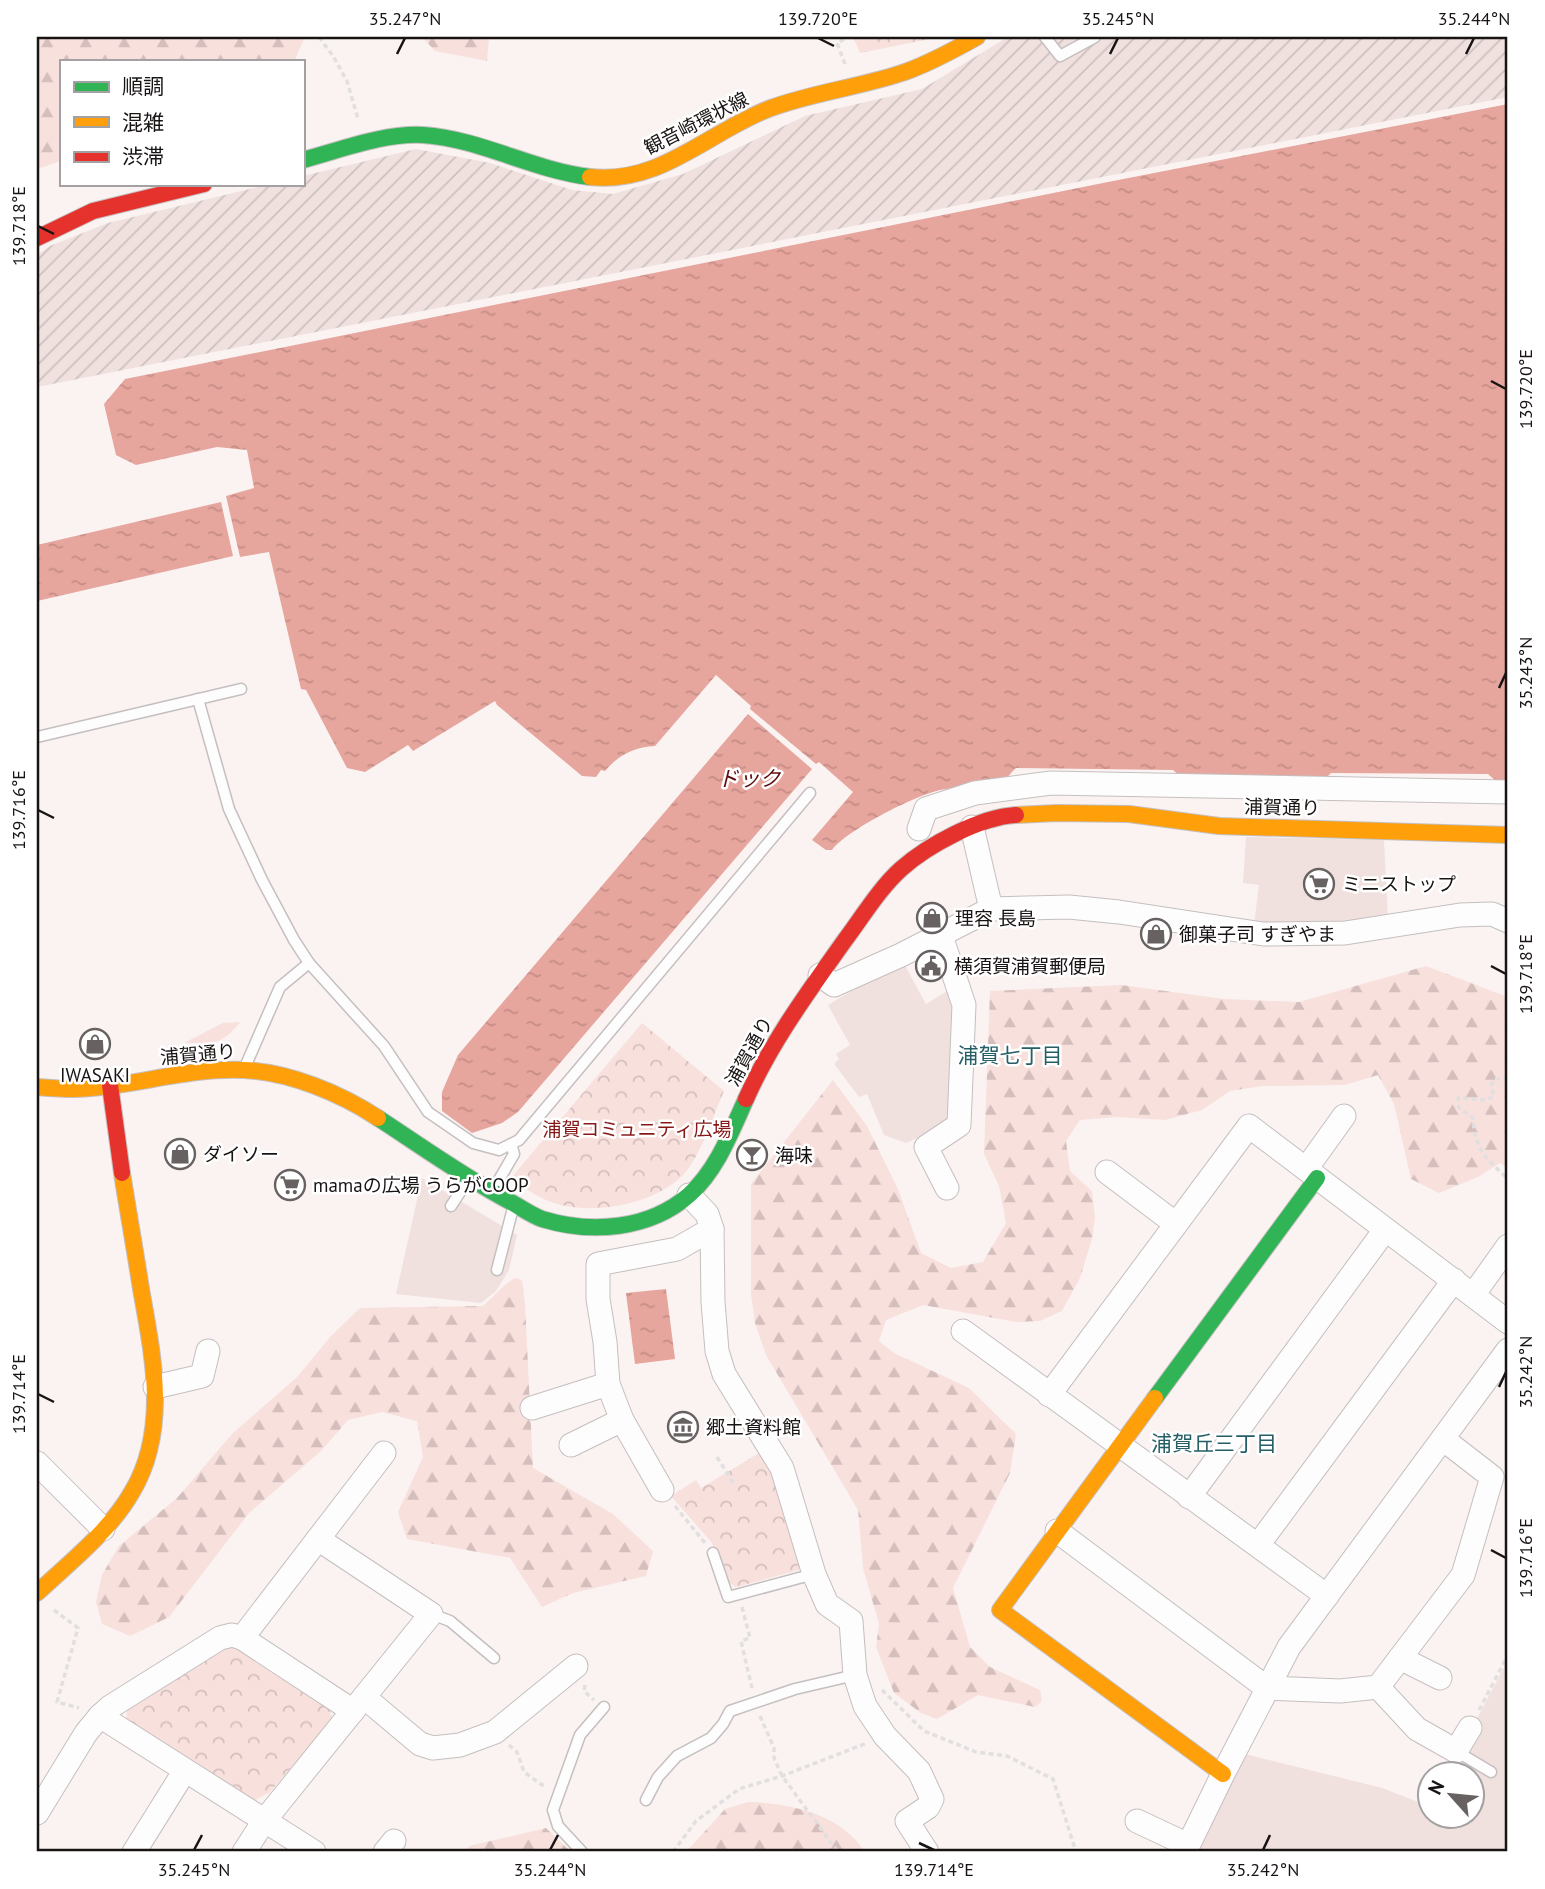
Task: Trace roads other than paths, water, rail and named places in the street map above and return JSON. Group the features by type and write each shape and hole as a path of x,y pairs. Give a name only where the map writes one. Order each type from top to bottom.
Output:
{"main road":[{"name":"観音崎環状線","path":"304,160 399,136 423,135 452,139 569,175 625,177 644,173 686,155 747,118 797,98 906,72 977,37"},
{"path":"37,237 93,211 196,186"},
{"name":"浦賀通り","path":"37,1087 76,1089 201,1072 244,1070 281,1076 321,1089 366,1110 514,1206 548,1220 593,1228 625,1226 656,1216 689,1195 720,1156 750,1089 788,1024 880,892 901,869 934,844 972,827 1005,816 1105,813 1219,826 1508,835"},
{"path":"42,1599 103,1529 139,1481 153,1438 155,1387 110,1085"},
{"path":"1223,1774 1000,1610 1120,1446 1312,1173"}],"street":[{"path":"919,829 926,809 975,793 1051,783 1508,792"},
{"path":"972,827 991,909"},
{"path":"820,975 834,985 901,955 991,909 1069,907 1263,934 1345,933 1460,915 1492,914 1508,920"},
{"path":"940,933 964,1005 959,1125 926,1147 947,1188"},
{"path":"1312,1173 1344,1116"},
{"path":"1049,1395 1249,1126 1508,1322"},
{"path":"1107,1172 1176,1224"},
{"path":"689,1195 707,1214 712,1229 717,1351 724,1374 782,1468 814,1574 827,1604 851,1621 855,1675 865,1706 885,1736 919,1771 932,1799 928,1807 907,1821 927,1852"},
{"path":"662,1490 622,1420 608,1384 598,1299 598,1264 677,1249 712,1229"},
{"path":"1189,1497 1385,1230"},
{"path":"1473,1295 1508,1246"},
{"path":"1258,1545 1454,1280"},
{"path":"963,1331 1327,1597"},
{"path":"155,1387 202,1376 208,1351"},
{"path":"1138,1821 1187,1849 1289,1647 1443,1440 1505,1363"},
{"path":"533,1408 608,1384"},
{"path":"571,1445 622,1420"},
{"path":"1057,1531 1267,1688 1340,1691 1378,1687 1463,1575 1493,1477 1443,1440"},
{"path":"242,1638 384,1453"},
{"path":"37,1463 103,1529"},
{"path":"244,1852 264,1821 431,1614 318,1539"},
{"path":"37,1813 86,1733 100,1716 220,1638 232,1635 242,1638 358,1704 421,1744 433,1748 460,1745 495,1732 576,1666"},
{"path":"1400,1658 1440,1678"},
{"path":"1378,1687 1417,1728 1456,1751 1471,1728"},
{"path":"100,1716 184,1772 314,1852"},
{"path":"134,1852 184,1772"}],"lane":[{"path":"1045,37 1060,57 1095,37"},
{"path":"37,737 241,689"},
{"path":"198,699 229,809 262,880 309,963 384,1046 428,1112 473,1143 499,1150 519,1140 810,793"},
{"path":"244,1070 280,987 309,963"},
{"path":"492,1192 514,1154 511,1144"},
{"path":"451,1206 469,1177"},
{"path":"497,1270 514,1206"},
{"path":"713,1553 728,1597 814,1574"},
{"path":"431,1614 450,1621 494,1658"},
{"path":"646,1800 658,1777 677,1756 711,1738 730,1711 795,1689 855,1675"},
{"path":"582,1852 558,1826 553,1810 580,1735 604,1707"},
{"path":"1456,1751 1491,1772"}],"water":[{"path":"1508,104 1508,784 1499,784 1488,774 1331,773 1322,782 1183,779 1173,770 1016,768 1006,779 998,782 940,790 914,799 866,824 832,850 826,850 812,840 853,792 750,709 751,706 716,675 655,746 627,753 615,760 605,771 601,770 596,777 582,776 495,701 413,751 408,745 365,772 347,768 306,690 301,689 269,552 240,557 226,496 254,488 247,450 217,447 136,465 116,455 104,404 125,379"},
{"path":"221,502 233,556 37,601 37,545"},
{"name":"ドック","path":"748,714 812,769 518,1112 502,1123 472,1133 442,1111 442,1092 458,1055"},
{"path":"666,1289 675,1359 635,1364 626,1293"}],"place":[{"name":"ミニストップ","path":"1319,884"},
{"name":"理容 長島","path":"932,918"},
{"name":"御菓子司 すぎやま","path":"1156,934"},
{"name":"横須賀浦賀郵便局","path":"931,966"},
{"name":"IWASAKI","path":"95,1044"},
{"name":"ダイソー","path":"180,1154"},
{"name":"海味","path":"752,1155"},
{"name":"mamaの広場 うらがCOOP","path":"290,1185"},
{"name":"郷土資料館","path":"683,1427"}],"district":[{"name":"浦賀七丁目","path":"1010,1056"},
{"name":"浦賀丘三丁目","path":"1214,1444"}],"park label":[{"name":"浦賀コミュニティ広場","path":"637,1129"}]}
